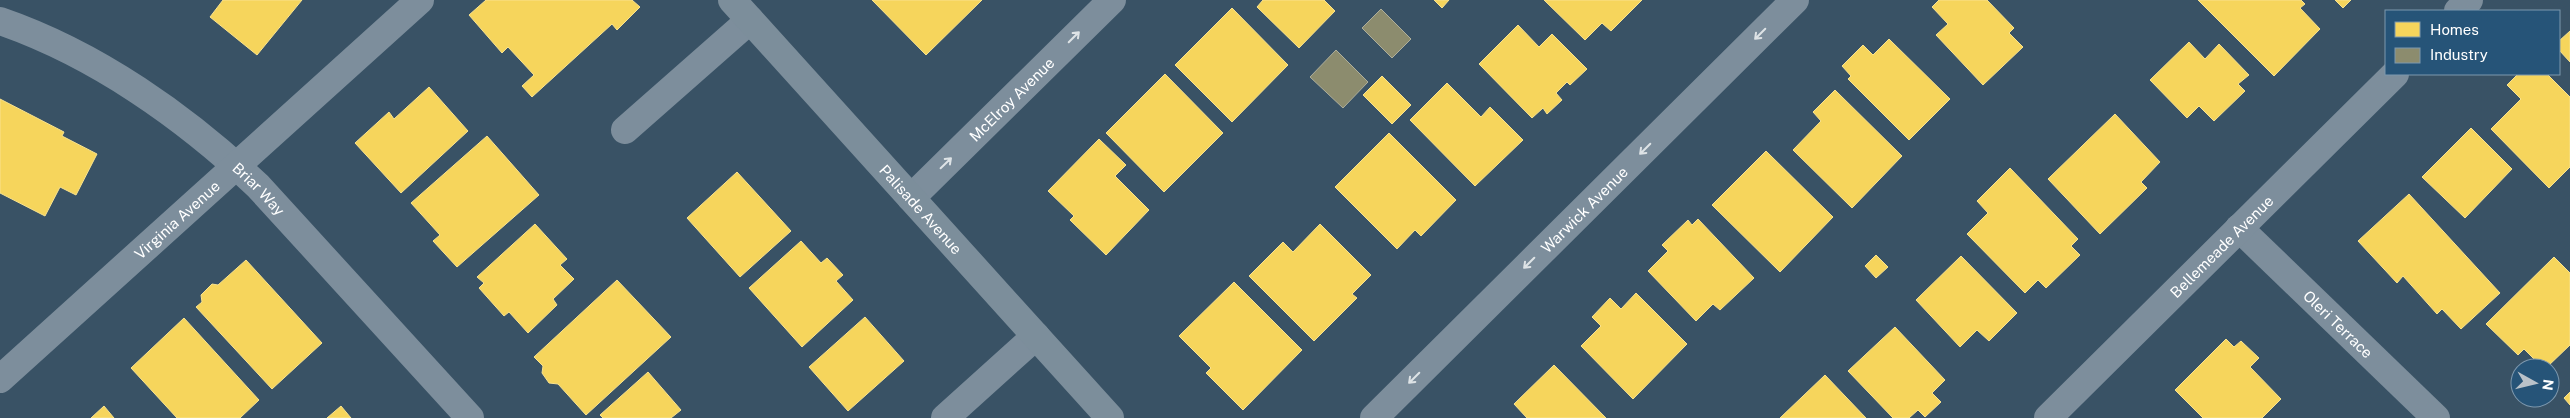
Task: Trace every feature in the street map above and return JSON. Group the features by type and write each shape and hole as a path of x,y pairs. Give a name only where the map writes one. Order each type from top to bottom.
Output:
{"main road":[{"name":"Palisade Avenue","path":"732,0 1110,418"}],"street":[{"name":"Virginia Avenue","path":"0,379 420,0"},
{"name":"McElroy Avenue","path":"911,198 1112,0"},
{"name":"Warwick Avenue","path":"1374,418 1795,0"},
{"path":"2459,10 2469,0"},
{"path":"625,130 750,20"},
{"name":"Briar Way","path":"0,22 19,28 90,62 168,111 236,166 258,186 470,418"},
{"name":"Bellemeade Avenue","path":"2048,418 2393,75"},
{"name":"Oleri Terrace","path":"2239,228 2436,418"},
{"path":"945,418 1036,336"}],"building: Homes":[{"path":"223,0 302,0 257,55 210,17"},
{"path":"486,0 632,0 640,7 617,30 612,24 532,97 522,86 534,75 508,47 502,53 469,15"},
{"path":"872,0 982,0 926,55"},
{"path":"1263,0 1324,0 1335,11 1299,48 1257,7"},
{"path":"1434,0 1449,0 1442,8"},
{"path":"1544,0 1642,0 1611,31 1602,23 1585,40"},
{"path":"1939,0 1987,0 2014,28 2009,33 2023,47 1983,85 1936,35 1948,24 1932,7"},
{"path":"2198,0 2301,0 2305,4 2300,8 2320,29 2274,76"},
{"path":"2335,0 2351,0 2343,8"},
{"path":"1232,8 1288,65 1232,122 1175,65"},
{"path":"1518,25 1539,47 1552,34 1587,69 1570,85 1567,82 1556,93 1562,100 1547,114 1543,108 1532,118 1479,64"},
{"path":"2570,31 2570,62 2560,51 2560,40"},
{"path":"1889,39 1950,99 1909,140 1848,79 1851,76 1842,66 1863,45 1873,55"},
{"path":"2189,42 2205,59 2219,44 2249,75 2238,84 2245,91 2214,121 2199,106 2187,118 2150,80"},
{"path":"1165,74 1223,133 1164,192 1106,133"},
{"path":"2517,75 2548,75 2570,97 2570,167 2549,188 2491,129 2521,99 2507,85"},
{"path":"1382,76 1411,105 1392,124 1363,95"},
{"path":"1447,83 1481,117 1490,107 1523,140 1475,186 1410,120"},
{"path":"429,87 468,131 401,193 355,143 389,112 394,119"},
{"path":"1835,90 1902,156 1852,208 1793,150 1821,121 1813,112"},
{"path":"0,99 64,132 62,136 97,154 76,195 60,187 45,216 0,193"},
{"path":"2115,114 2160,162 2141,182 2147,188 2100,234 2048,179"},
{"path":"2471,128 2512,169 2465,218 2422,177"},
{"path":"1389,133 1456,200 1421,236 1415,230 1397,249 1335,187"},
{"path":"487,136 539,195 457,267 433,241 440,235 411,203"},
{"path":"1099,139 1126,165 1115,176 1149,210 1106,255 1070,220 1074,216 1048,191"},
{"path":"1766,151 1833,217 1780,272 1712,205"},
{"path":"2010,168 2078,239 2071,246 2080,255 2046,288 2038,280 2025,293 1967,234 1988,213 1977,201"},
{"path":"737,172 791,231 740,277 687,218"},
{"path":"2409,194 2500,293 2461,329 2442,309 2437,314 2403,276 2397,283 2358,241"},
{"path":"1698,219 1754,278 1720,310 1713,304 1696,321 1648,271 1668,251 1662,245 1688,220 1692,225"},
{"path":"535,224 567,259 560,265 574,279 553,299 557,305 528,333 509,312 504,316 479,288 484,283 477,277"},
{"path":"1320,224 1371,275 1352,294 1357,298 1314,341 1249,276 1283,242 1293,252"},
{"path":"801,241 821,263 827,258 843,275 836,281 853,300 802,347 749,288"},
{"path":"1876,255 1888,267 1876,278 1865,266"},
{"path":"1961,256 2017,313 1989,341 1977,330 1960,347 1916,300"},
{"path":"2554,257 2570,273 2570,345 2556,358 2533,358 2524,349 2518,355 2486,324"},
{"path":"246,260 322,343 272,389 196,307 202,302 201,295 212,284 218,285"},
{"path":"617,280 671,337 586,415 558,384 549,383 542,373 543,366 534,357"},
{"path":"1234,282 1302,350 1243,410 1206,373 1211,368 1179,336"},
{"path":"1636,293 1687,344 1633,399 1581,346 1601,326 1592,317 1610,298 1621,309"},
{"path":"865,317 904,361 848,411 809,367"},
{"path":"184,318 259,400 240,418 177,418 131,368"},
{"path":"1895,327 1945,380 1932,393 1941,402 1925,417 1918,410 1909,418 1893,418 1848,371"},
{"path":"2226,339 2234,347 2241,341 2259,358 2250,367 2281,399 2262,418 2203,418 2175,390"},
{"path":"1554,365 1606,418 1527,418 1514,404"},
{"path":"648,372 681,410 671,418 603,418 600,415"},
{"path":"1825,375 1866,418 1780,418"},
{"path":"2570,392 2570,405 2564,398"},
{"path":"104,406 114,418 91,418"},
{"path":"341,406 351,418 327,418"}],"building: Industry":[{"path":"1381,9 1411,39 1392,58 1362,28"},
{"path":"1336,50 1368,82 1343,108 1310,77"}]}
